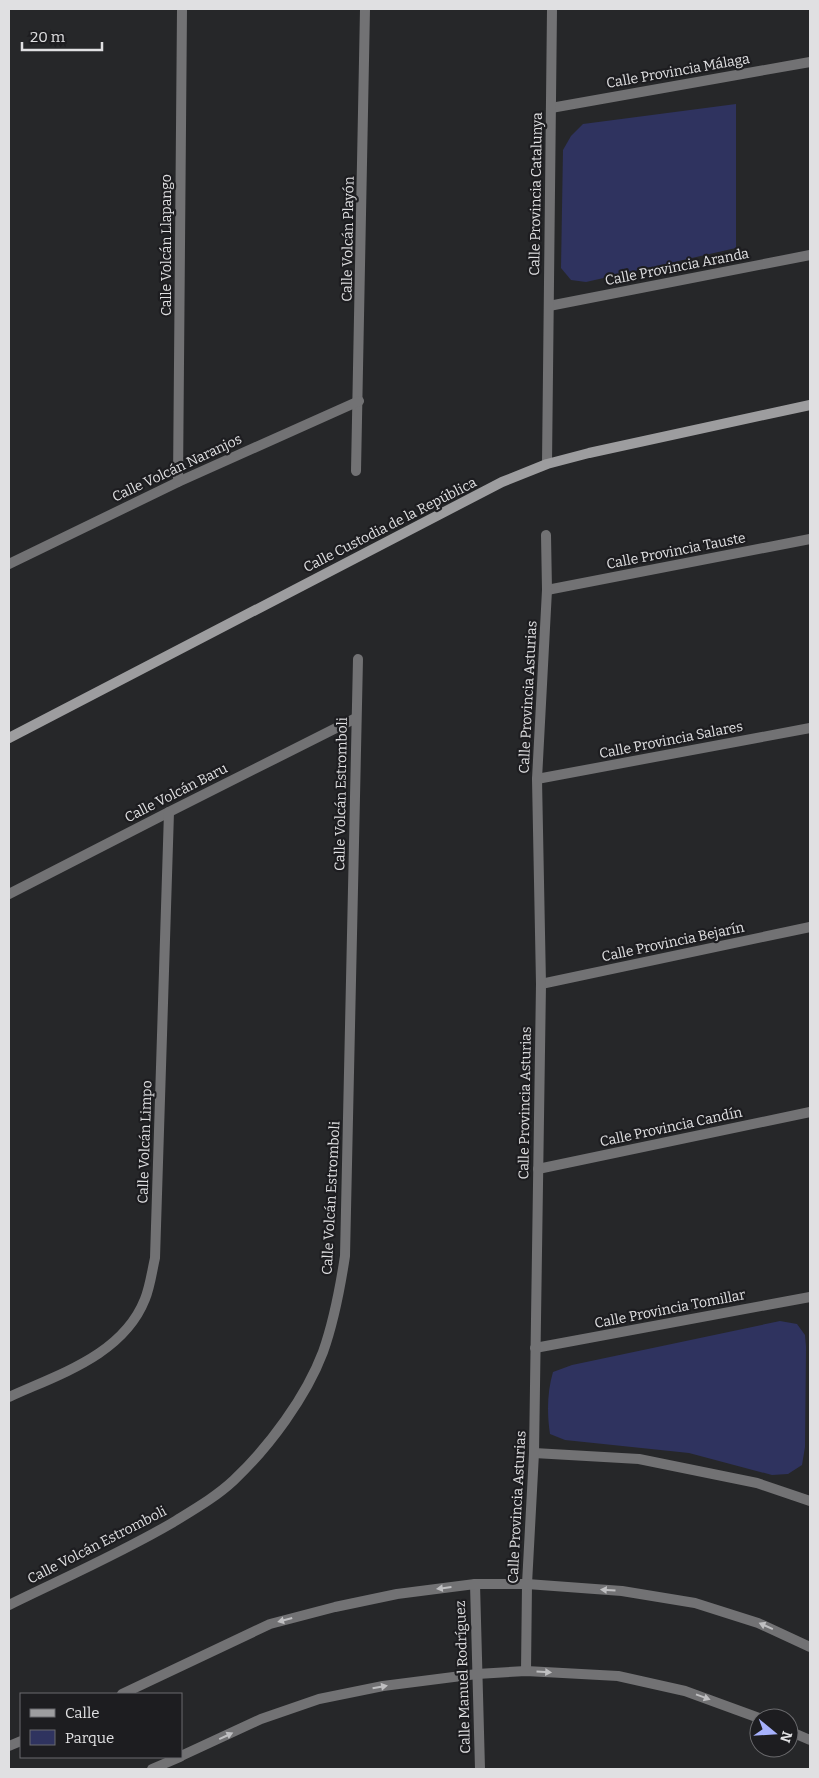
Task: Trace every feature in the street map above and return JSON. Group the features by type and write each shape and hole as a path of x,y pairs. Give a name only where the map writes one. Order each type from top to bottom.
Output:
{"main road":[{"name":"Calle Custodia de la República","path":"9,738 502,482 548,464 589,453 810,405"}],"street":[{"name":"Calle Volcán Llapango","path":"178,482 182,9"},
{"name":"Calle Volcán Playón","path":"356,470 359,401 366,9"},
{"name":"Calle Provincia Catalunya","path":"548,464 547,380 552,9"},
{"name":"Calle Provincia Málaga","path":"551,108 810,62"},
{"name":"Calle Provincia Aranda","path":"549,306 810,255"},
{"name":"Calle Volcán Naranjos","path":"9,564 178,482 359,401"},
{"name":"Calle Provincia Asturias","path":"526,1671 527,1584 534,1453 541,984 538,779 547,590 546,535"},
{"name":"Calle Provincia Tauste","path":"547,590 810,539"},
{"name":"Calle Volcán Estromboli","path":"9,1605 140,1541 192,1510 234,1480 268,1443 300,1401 322,1353 337,1303 345,1256 358,659"},
{"name":"Calle Volcán Baru","path":"9,894 356,718"},
{"name":"Calle Provincia Salares","path":"538,779 810,728"},
{"name":"Calle Volcán Limpo","path":"9,1397 94,1358 127,1331 145,1299 155,1258 169,812"},
{"name":"Calle Provincia Bejarín","path":"541,984 810,927"},
{"name":"Calle Provincia Candín","path":"538,1169 810,1112"},
{"name":"Calle Provincia Tomillar","path":"535,1348 810,1297"},
{"path":"534,1453 639,1459 757,1483 810,1501"},
{"path":"124,1693 270,1624 335,1607 397,1594 475,1584 527,1584 622,1591 695,1603 758,1623 810,1646"},
{"name":"Calle Manuel Rodríguez","path":"475,1584 480,1769"},
{"path":"182,1755 261,1719 319,1699 383,1686 477,1674 526,1671 618,1676 685,1691 749,1714"},
{"path":"152,1769 176,1758"}],"green space":[{"path":"736,104 736,248 586,282 571,280 561,268 563,150 571,136 583,124"},
{"path":"780,1321 797,1324 805,1335 806,1347 805,1447 802,1465 788,1474 772,1475 689,1453 565,1440 550,1434 548,1403 553,1372 572,1365"}]}
